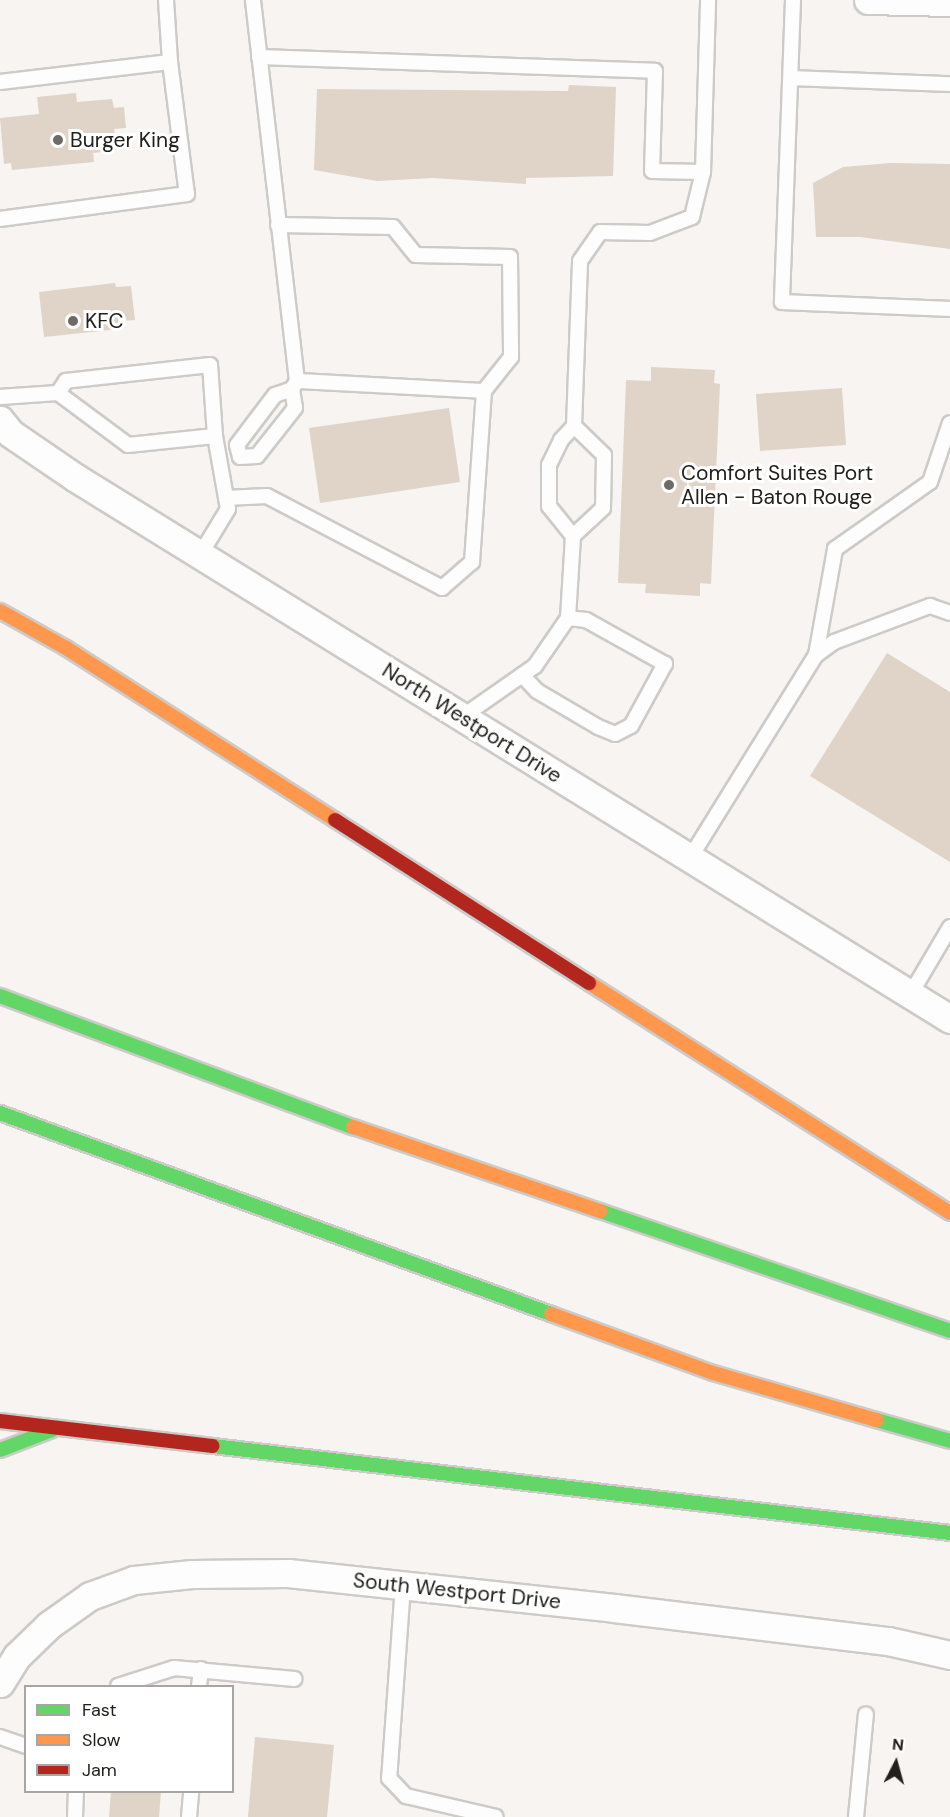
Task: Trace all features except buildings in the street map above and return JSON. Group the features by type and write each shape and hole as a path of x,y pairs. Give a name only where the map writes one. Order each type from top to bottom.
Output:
{"highway":[{"path":"0,611 66,648 950,1213"},
{"path":"0,996 357,1128 950,1330"},
{"path":"0,1113 348,1243 713,1373 950,1442"},
{"path":"0,1421 950,1533"},
{"path":"0,1450 55,1428"}],"street":[{"path":"868,0 950,2"},
{"name":"North Westport Drive","path":"0,420 10,433 76,478 950,1019"},
{"name":"South Westport Drive","path":"0,1683 17,1656 48,1625 90,1596 134,1580 192,1574 288,1573 403,1585 888,1641 950,1655"}],"lane":[{"path":"0,219 187,194 170,62 166,0"},
{"path":"222,475 240,457 257,456 295,408 295,385 253,0"},
{"path":"573,536 559,523 549,506 549,465 561,441 574,426 580,261 600,232 650,233 692,217 703,172 708,0"},
{"path":"794,0 782,302 950,309"},
{"path":"259,57 655,71 652,171 703,172"},
{"path":"0,82 170,62"},
{"path":"790,78 950,84"},
{"path":"226,498 267,496 442,588 472,562 484,391 511,357 510,257 416,255 393,227 278,225"},
{"path":"58,393 66,381 210,365 215,436 228,509 200,555"},
{"path":"240,457 237,445 268,404 275,395 295,385 484,391"},
{"path":"0,397 58,393 129,445 215,436"},
{"path":"690,858 816,655 835,549 930,482 950,423"},
{"path":"462,717 535,666 568,618 573,536 603,508 603,455 574,426"},
{"path":"816,655 834,642 930,606 950,614"},
{"path":"522,675 537,691 598,728 615,734 632,726 665,664 586,620 568,618"},
{"path":"910,995 950,927"},
{"path":"403,1585 389,1778 406,1796 496,1817"},
{"path":"121,1685 174,1668 294,1679"},
{"path":"199,1685 201,1669"},
{"path":"856,1817 866,1714"},
{"path":"0,1737 24,1745"},
{"path":"75,1817 76,1793"},
{"path":"189,1817 191,1793"}],"traffic: fast":[{"path":"0,996 353,1127"},
{"path":"0,1113 551,1314"},
{"path":"600,1211 950,1331"},
{"path":"876,1420 950,1441"},
{"path":"0,1450 52,1430"},
{"path":"213,1446 950,1533"}],"traffic: slow":[{"path":"0,611 66,648 335,820"},
{"path":"589,983 950,1213"},
{"path":"353,1127 600,1211"},
{"path":"551,1314 713,1373 876,1420"}],"traffic: jam":[{"path":"335,820 589,983"},
{"path":"0,1421 213,1446"}],"place":[{"name":"Burger King","path":"58,140"},
{"name":"KFC","path":"73,321"},
{"name":"Comfort Suites Port Allen - Baton Rouge","path":"669,485"}]}
